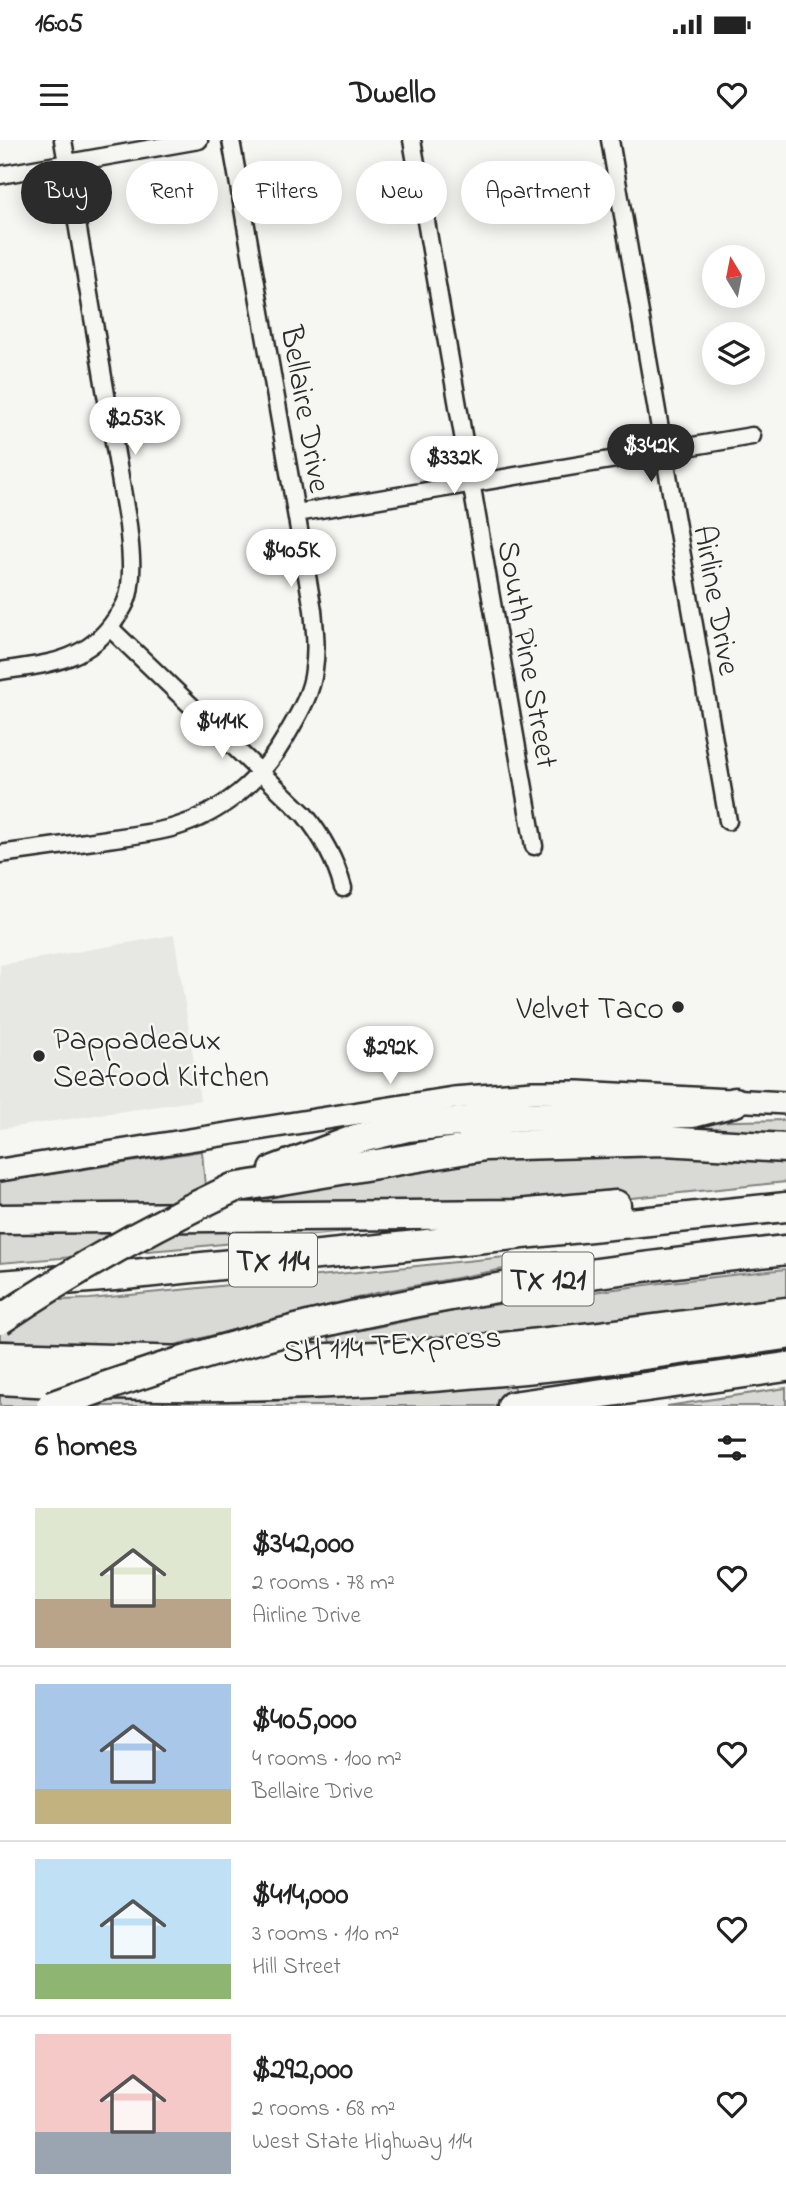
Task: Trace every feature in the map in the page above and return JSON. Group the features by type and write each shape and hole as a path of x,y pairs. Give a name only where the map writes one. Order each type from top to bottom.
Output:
{"highway":[{"path":"0,1320 95,1259 193,1207 319,1152 356,1139 407,1127 510,1117 693,1113 734,1102"},
{"path":"233,1188 485,1146 664,1141 786,1147"},
{"path":"0,1219 517,1214 786,1192"},
{"name":"TX 114","path":"8,1280 115,1276 786,1207"},
{"name":"TX 121","path":"51,1406 130,1377 249,1340 384,1307 585,1273 786,1250"},
{"name":"SH 114 TEXpress","path":"0,1356 230,1363 404,1354 504,1347 786,1312"},
{"name":"SH 114 TEXpress","path":"0,1380 217,1387 408,1379 598,1361 786,1335"},
{"path":"516,1405 786,1367"}],"main road":[{"path":"0,1170 453,1098 567,1092 786,1103"}],"street":[{"path":"63,140 66,161"},
{"path":"84,161 200,140"},
{"name":"Bellaire Drive","path":"0,854 175,827 217,810 234,798 261,771 279,748 309,690 316,646 313,610 231,140"},
{"name":"South Pine Street","path":"412,140 534,846"},
{"name":"Airline Drive","path":"610,140 728,821"},
{"path":"0,175 21,172"},
{"path":"0,671 56,662 79,654 110,628 125,605 130,586 128,525 77,224"},
{"path":"297,513 752,436"},
{"path":"110,628 292,801 318,831 333,856 343,888"}],"shaded area":[{"path":"174,935 200,1100 0,1129 0,965"},
{"path":"786,1120 786,1138 555,1131 554,1125"},
{"path":"202,1151 207,1211 0,1211 0,1182"},
{"path":"786,1154 786,1182 593,1202 270,1205 267,1199 335,1180 478,1155"},
{"path":"0,1227 398,1227 0,1263"},
{"path":"556,1252 557,1259 376,1293 163,1348 0,1340 0,1302 90,1299"},
{"path":"786,1269 786,1299 574,1326 432,1340 330,1344 329,1337 463,1309"},
{"path":"513,1385 519,1406 0,1406 0,1392 213,1400"},
{"path":"786,1388 786,1406 667,1406"}],"place":[{"name":"Velvet Taco","path":"678,1007"},
{"name":"Pappadeaux Seafood Kitchen","path":"39,1056"}]}
